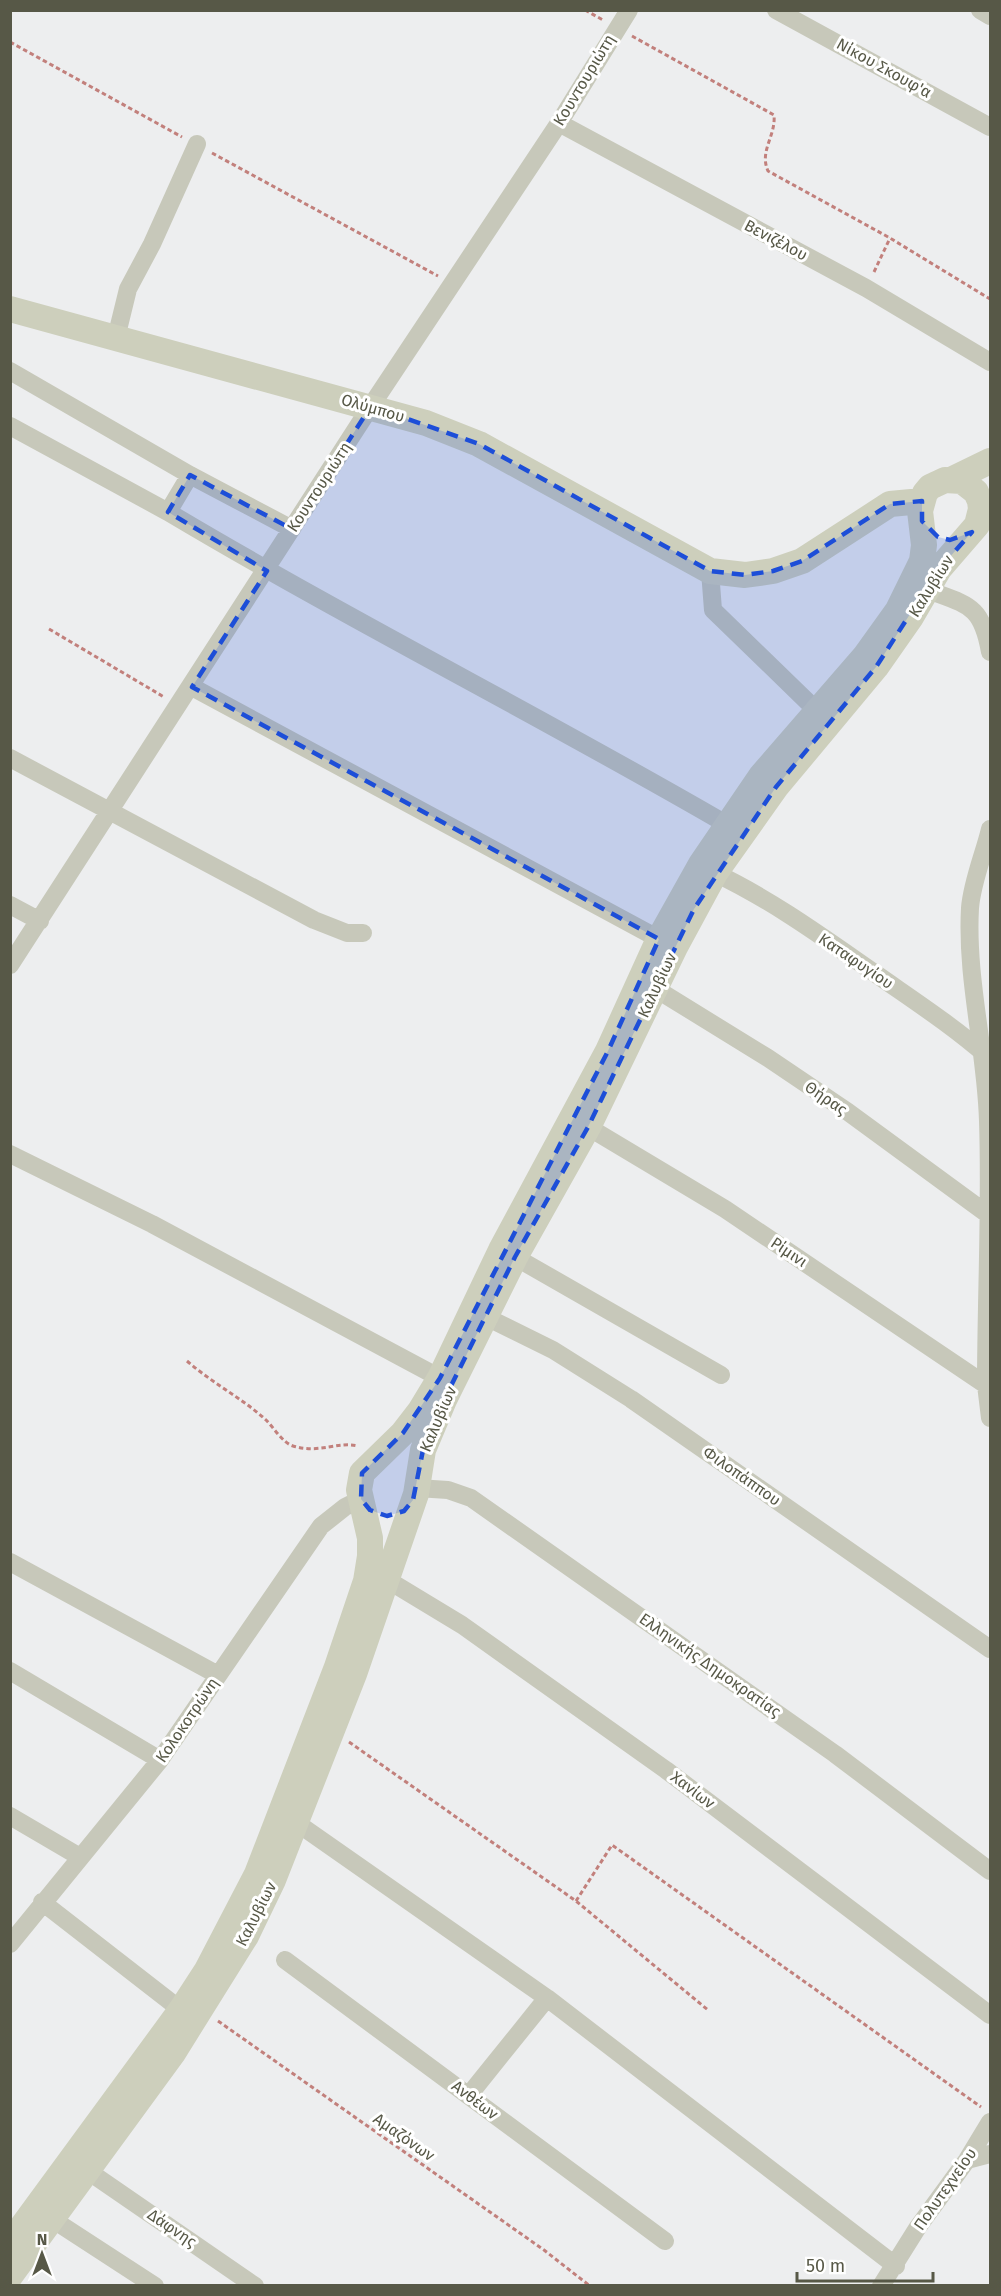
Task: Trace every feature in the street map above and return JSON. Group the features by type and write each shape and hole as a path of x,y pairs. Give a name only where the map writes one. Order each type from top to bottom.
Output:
{"main road":[{"name":"Ολύμπου","path":"10,309 371,406 479,444 710,571"},
{"path":"710,571 745,575 773,571 802,561 890,504 922,511 930,487 953,479 990,461"},
{"path":"953,479 970,486 976,492 983,516"},
{"name":"Καλυβίων","path":"922,511 929,530 938,537 950,540 962,538 983,516"},
{"name":"Καλυβίων","path":"10,2276 88,2171 192,2010 207,1970 257,1874 337,1667 366,1581 370,1538 359,1482 371,1463 420,1411 440,1378 501,1250 608,1051 659,939 726,824 816,710 864,656 898,610 921,561 924,545 922,511"},
{"name":"Καλυβίων","path":"10,2243 192,2010 246,1936 297,1823 332,1731 386,1579 414,1492 423,1450 444,1400 515,1257 588,1127 694,909 715,873 776,787 876,667 954,549 983,516"},
{"name":"Καλυβίων","path":"371,1463 384,1458 401,1462 414,1474 414,1492"},
{"path":"363,1501 378,1514 387,1516 404,1511 414,1492"}],"street":[{"name":"Κουντουριώτη","path":"10,965 267,571 371,406 559,123 628,10"},
{"name":"Νίκου Σκουφ'α","path":"776,10 990,128"},
{"path":"980,10 990,16"},
{"name":"Βενιζέλου","path":"559,123 866,288 990,362"},
{"path":"116,338 128,289 152,244 197,144"},
{"path":"10,371 190,475 292,529"},
{"path":"10,426 168,512 267,571 612,758 726,824"},
{"path":"168,512 190,475"},
{"path":"710,571 713,610 816,710"},
{"path":"928,590 971,606 986,628 990,652"},
{"path":"192,687 659,939"},
{"path":"10,758 314,921 347,933 363,933"},
{"path":"990,829 970,905 971,985 987,1056 990,1216 986,1385 990,1418"},
{"name":"Καταφυγίου","path":"715,873 749,890 842,950 987,1056"},
{"path":"10,905 40,921"},
{"name":"Θήρας","path":"656,989 848,1112 990,1216"},
{"name":"Ρίμινι","path":"588,1127 725,1209 986,1385"},
{"path":"10,1154 152,1224 440,1378"},
{"path":"515,1257 721,1375"},
{"name":"Φιλοπάππου","path":"486,1317 553,1350 631,1399 990,1649"},
{"name":"Ελληνικής Δημοκρατίας","path":"414,1492 448,1490 471,1498 835,1754 990,1871"},
{"name":"Κολοκοτρώνη","path":"10,1944 160,1760 321,1526 345,1507 363,1501"},
{"path":"10,1562 218,1675"},
{"name":"Χανίων","path":"386,1579 462,1625 666,1770 990,2015"},
{"path":"10,1671 160,1760"},
{"path":"10,1816 81,1857"},
{"path":"297,1823 547,1998 896,2266"},
{"path":"42,1902 192,2010"},
{"name":"Ανθέων","path":"285,1960 665,2241"},
{"path":"468,2095 547,1998"},
{"name":"Πολυτεχνείου","path":"881,2286 896,2266 918,2227 967,2160 990,2122"},
{"path":"967,2160 990,2154"},
{"name":"Δάφνης","path":"88,2171 255,2286"},
{"path":"52,2219 155,2286"}],"path":[{"path":"585,10 774,116 775,126 765,149 764,162 768,171 890,238 990,299"},
{"path":"10,42 453,285"},
{"path":"866,288 890,238"},
{"path":"49,629 179,706"},
{"path":"187,1361 204,1377 265,1419 290,1445 311,1450 351,1444 362,1447 371,1463"},
{"path":"332,1731 576,1901 708,2010"},
{"path":"576,1901 612,1845 990,2114"},
{"name":"Αμαζόνων","path":"192,2010 544,2250 590,2286"}],"highlighted area":[{"path":"371,406 479,444 710,571 745,575 773,571 802,561 890,504 922,501 922,521 938,537 950,540 972,532 939,569 876,667 776,787 694,909 588,1127 515,1257 444,1400 423,1450 413,1500 404,1511 387,1516 370,1510 361,1499 362,1473 403,1433 440,1378 608,1051 659,939 192,687 267,571 168,512 190,475 292,529"}]}
